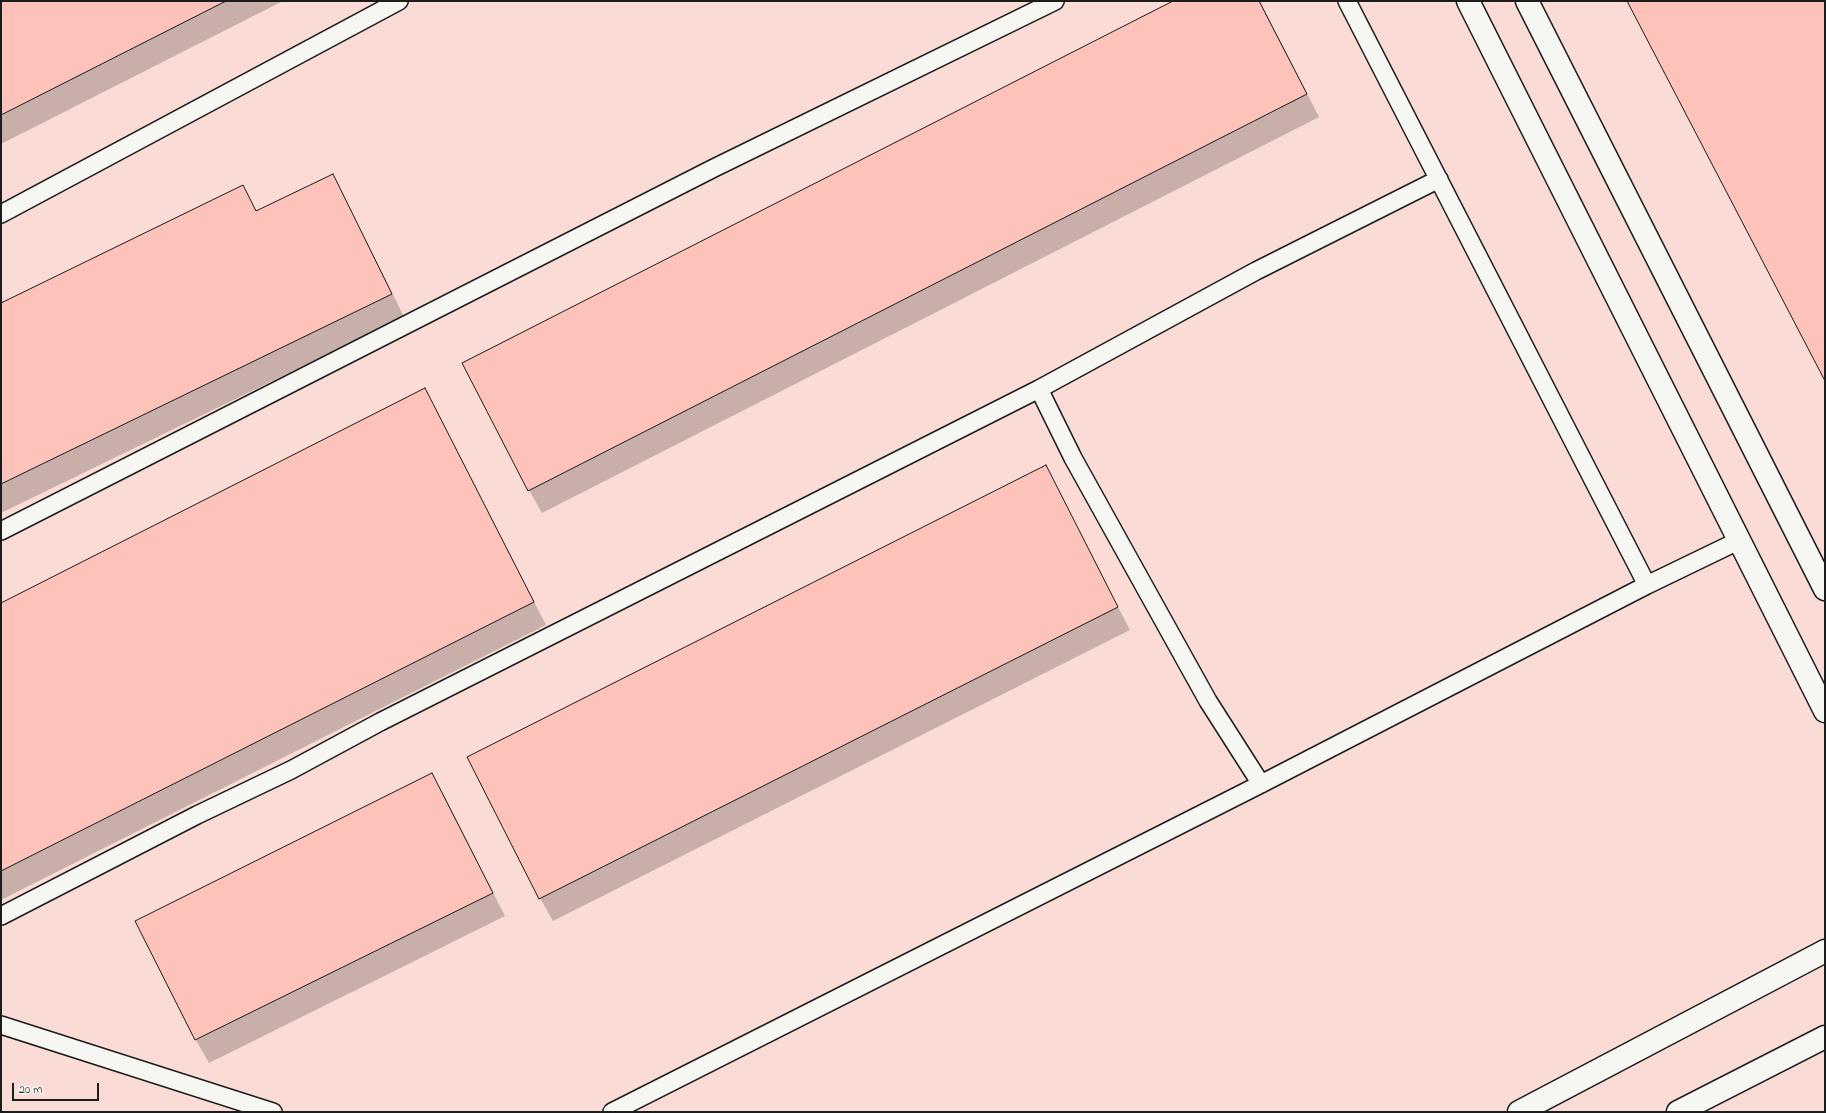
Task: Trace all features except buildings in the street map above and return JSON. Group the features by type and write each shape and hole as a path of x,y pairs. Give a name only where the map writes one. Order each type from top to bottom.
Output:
{"street":[{"path":"1468,1 1738,541 1825,711"},
{"path":"1527,1 1825,589"},
{"path":"1519,1112 1825,951"},
{"path":"1678,1112 1825,1037"}],"lane":[{"path":"1,214 399,1"},
{"path":"1,531 714,168 1055,1"},
{"path":"1347,1 1647,586"},
{"path":"1,916 197,815 291,770 387,719 1039,389 1256,272 1439,179"},
{"path":"1039,389 1073,458 1208,701 1261,784"},
{"path":"612,1112 1738,541"},
{"path":"1,1025 273,1112"}],"shaded area":[{"path":"1,1 1825,1 1825,1112 1,1112"}]}
